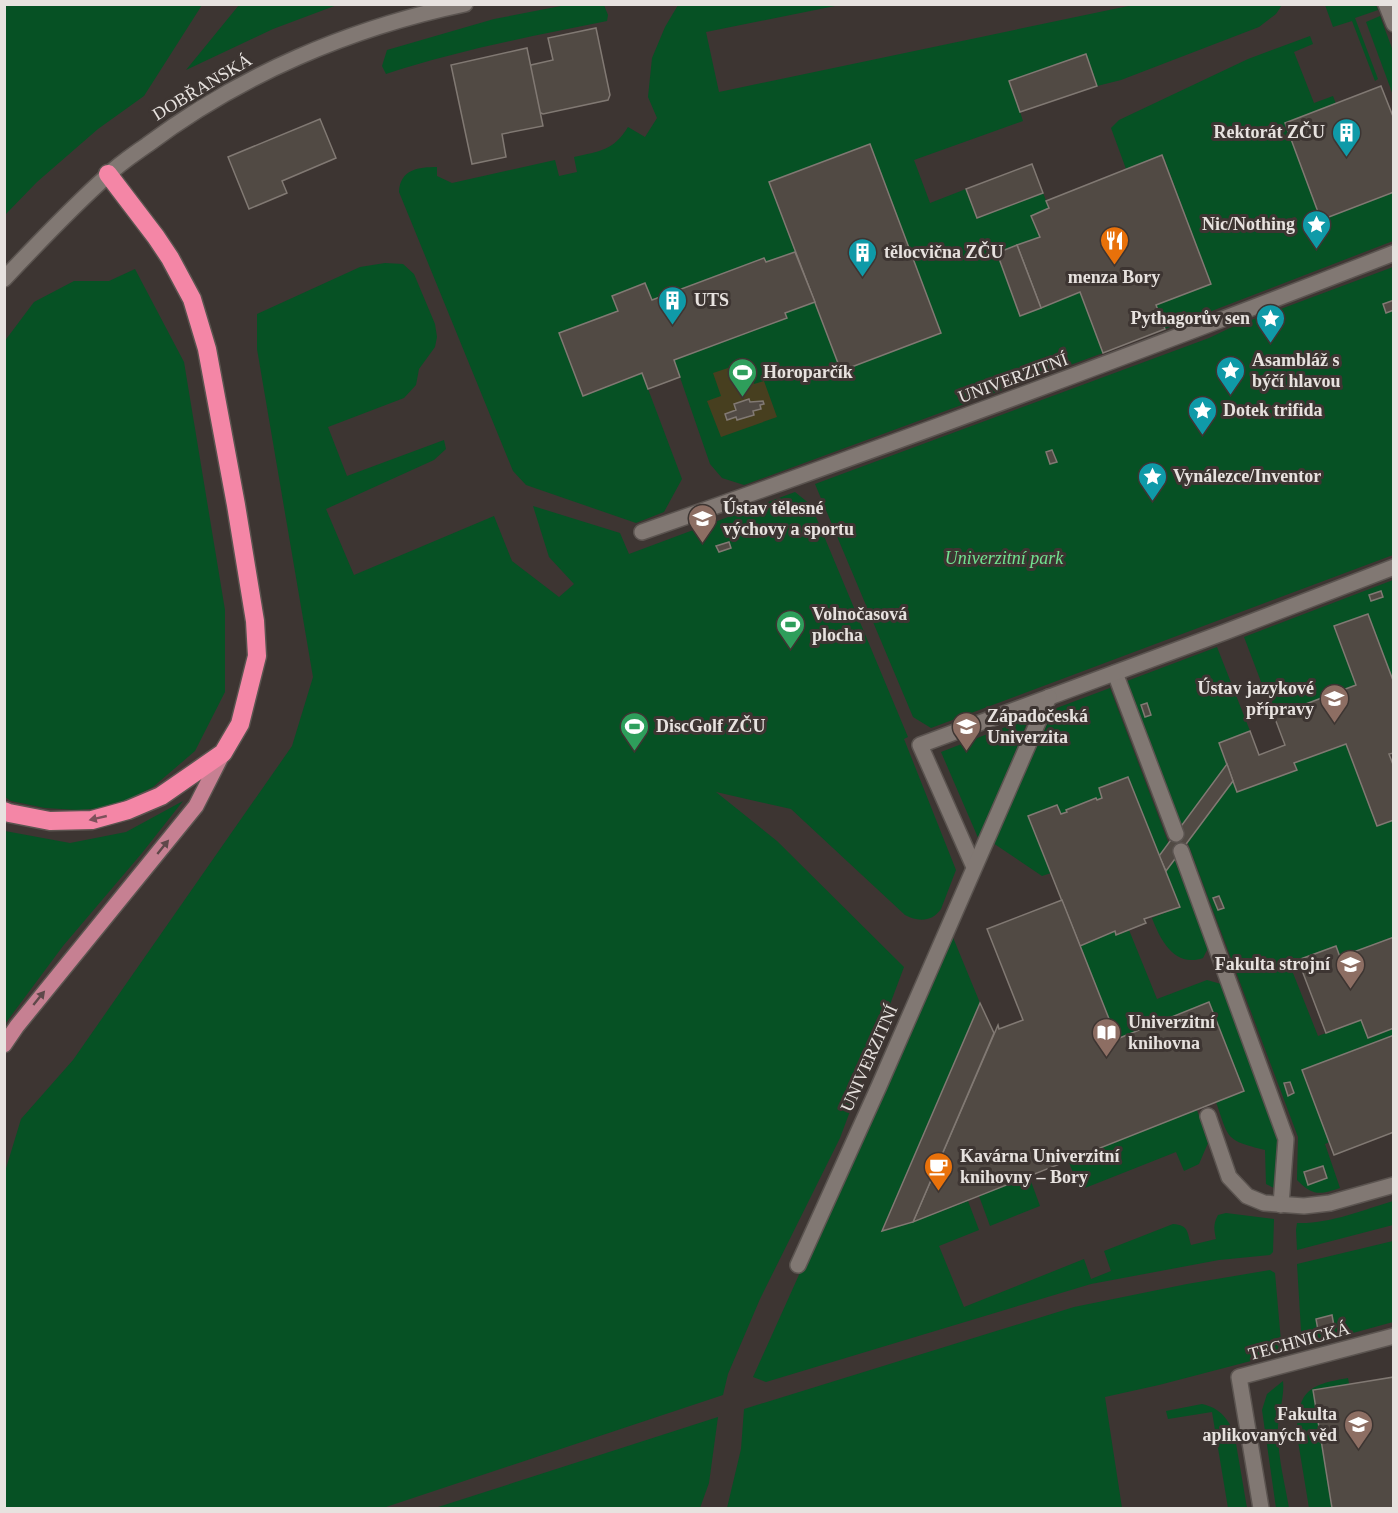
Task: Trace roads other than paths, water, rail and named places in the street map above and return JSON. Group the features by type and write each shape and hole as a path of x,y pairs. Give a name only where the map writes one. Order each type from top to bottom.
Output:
{"highway":[{"path":"4,811 50,821 92,820 128,810 161,796 223,753 240,724 257,656 255,621 238,517 207,349 192,299 170,258 108,174"}],"main road":[{"path":"4,1045 196,806 223,753"}],"street":[{"name":"DOBŘANSKÁ","path":"4,279 41,239 108,174 172,126 216,97 269,70 345,38 465,4"},
{"path":"1386,4 1394,24"},
{"name":"UNIVERZITNÍ","path":"642,531 807,475 1394,253"},
{"path":"974,867 920,745 1394,567"},
{"path":"1115,673 1176,834"},
{"name":"UNIVERZITNÍ","path":"798,1264 879,1086 1049,697"},
{"path":"1181,850 1286,1139 1281,1205"},
{"path":"1208,1116 1229,1177 1247,1196 1264,1203 1281,1205 1330,1203 1394,1185"},
{"name":"TECHNICKÁ","path":"1261,1509 1239,1377 1394,1336"}],"place":[{"name":"Rektorát ZČU","path":"1346,158"},
{"name":"Nic/Nothing","path":"1316,250"},
{"name":"menza Bory","path":"1114,266"},
{"name":"tělocvična ZČU","path":"863,278"},
{"name":"UTS","path":"673,326"},
{"name":"Pythagorův sen","path":"1271,344"},
{"name":"Asambláž s býčí hlavou","path":"1231,396"},
{"name":"Horoparčík","path":"742,398"},
{"name":"Dotek trifida","path":"1202,436"},
{"name":"Vynálezce/Inventor","path":"1152,502"},
{"name":"Ústav tělesné výchovy a sportu","path":"702,544"},
{"name":"Volnočasová plocha","path":"791,650"},
{"name":"Ústav jazykové přípravy","path":"1335,724"},
{"name":"DiscGolf ZČU","path":"635,752"},
{"name":"Západočeská Univerzita","path":"966,752"},
{"name":"Fakulta strojní","path":"1351,990"},
{"name":"Univerzitní knihovna","path":"1107,1058"},
{"name":"Kavárna Univerzitní knihovny – Bory","path":"939,1192"},
{"name":"Fakulta aplikovaných věd","path":"1358,1450"}],"park label":[{"name":"Univerzitní park","path":"1004,558"}]}
